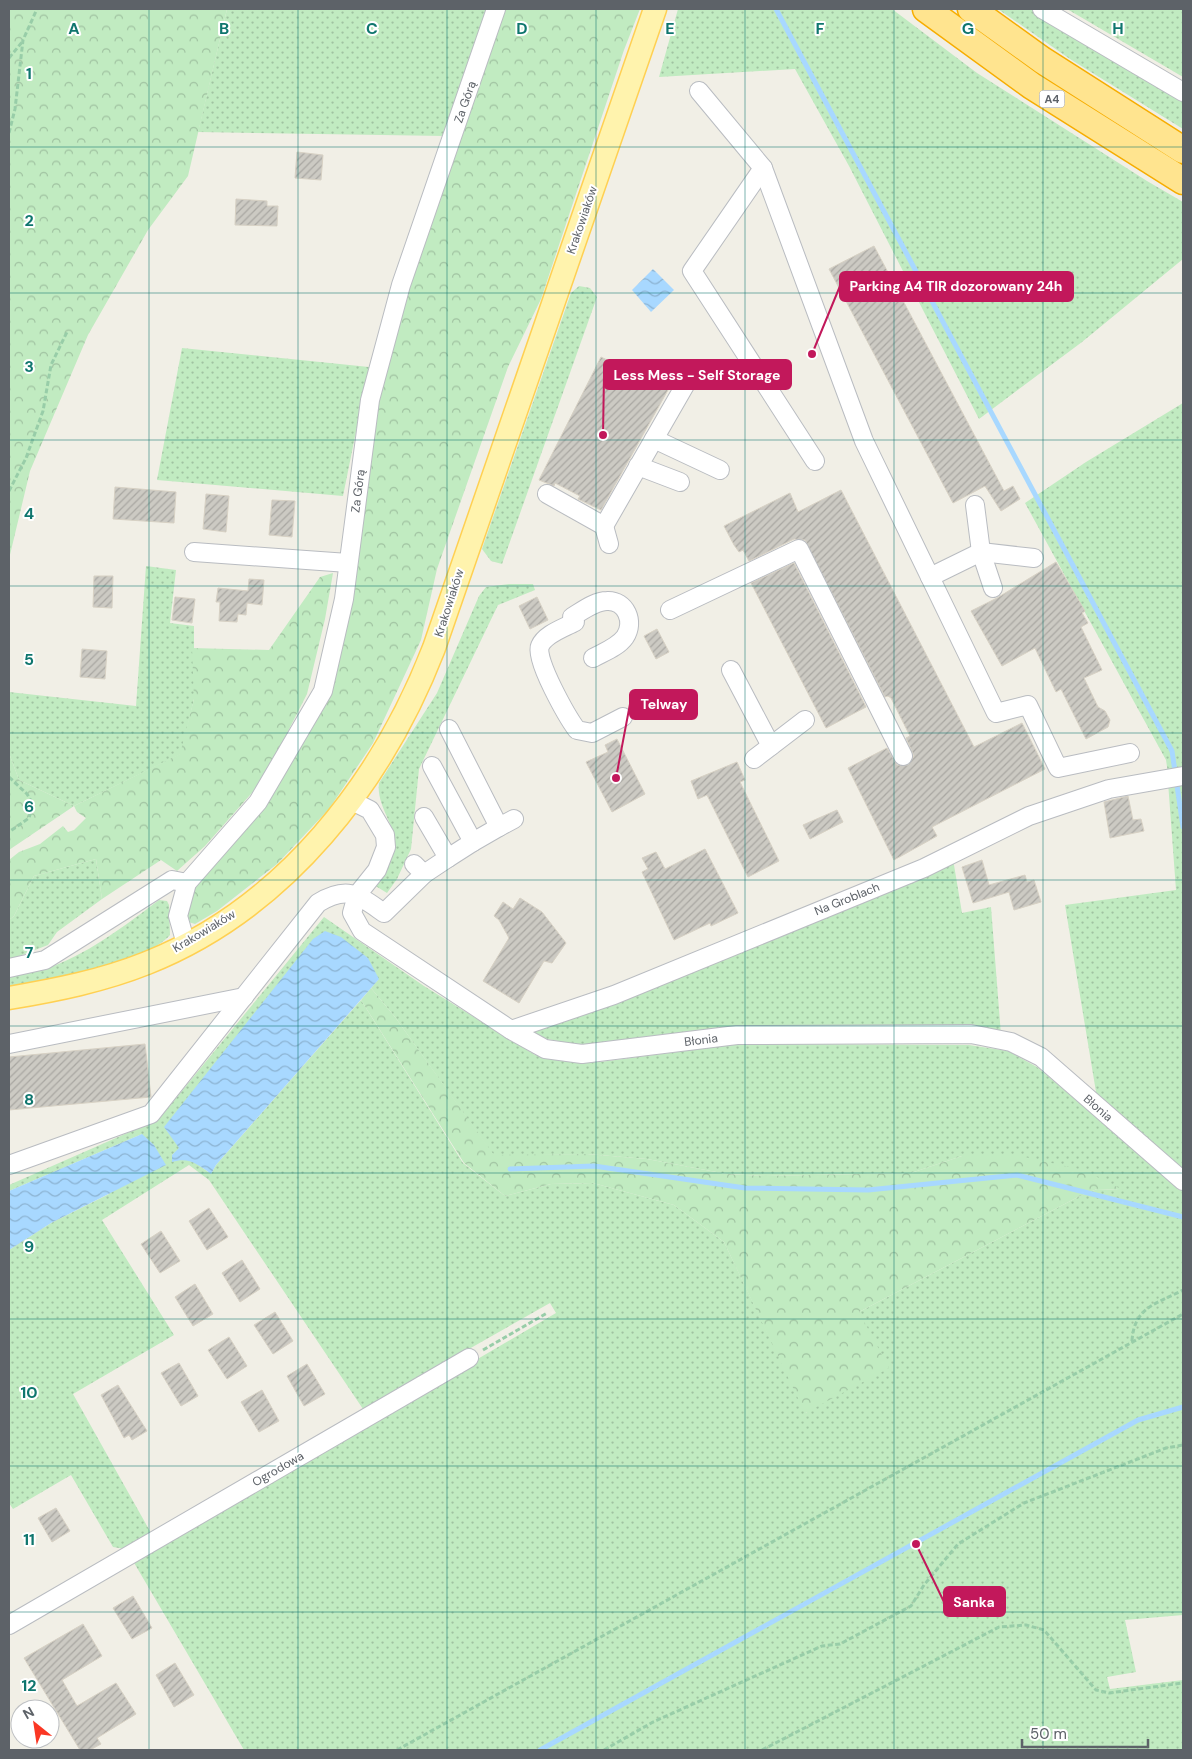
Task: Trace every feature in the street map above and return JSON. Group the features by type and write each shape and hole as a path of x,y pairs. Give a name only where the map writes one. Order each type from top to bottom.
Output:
{"highway":[{"name":"A4","path":"926,9 1032,86 1183,181"},
{"name":"A4","path":"970,9 1073,81 1183,150"}],"main road":[{"name":"Krakowiaków","path":"9,998 63,989 110,976 149,962 186,944 242,908 274,884 324,833 352,801 379,762 409,707 434,648 655,9"}],"street":[{"name":"Za Górą","path":"186,944 178,916 187,883 258,802 323,691 344,599 370,400 401,285 496,9"},
{"path":"1042,9 1183,92"},
{"path":"699,91 763,168 864,441 996,713 1028,705 1058,768 1130,753"},
{"path":"763,168 692,271 815,461"},
{"path":"604,526 688,380"},
{"path":"654,439 720,470"},
{"path":"638,466 680,482"},
{"path":"547,494 604,526 610,544"},
{"path":"975,505 980,552 993,588"},
{"path":"670,610 798,549 903,756"},
{"path":"194,552 348,563"},
{"path":"930,577 980,552 1034,558"},
{"path":"593,658 612,648 626,636 629,619 627,612 614,601 605,600 573,619 543,641 539,648 540,662 577,730 582,733 592,733 623,717"},
{"path":"730,670 771,746"},
{"path":"754,759 805,720"},
{"path":"9,1165 151,1114 318,903 337,894 347,892 357,895 384,913 419,869 448,858 507,823 448,729"},
{"path":"432,766 473,842"},
{"name":"Na Groblach","path":"511,1030 614,995 924,868 1029,816 1109,789 1183,776"},
{"path":"352,801 370,810 385,835 386,847 377,870 357,895"},
{"path":"424,817 448,858"},
{"path":"9,968 45,960 172,880 187,883"},
{"name":"Błonia","path":"357,895 352,913 362,931 511,1030 545,1049 582,1054 737,1035 971,1034 1011,1042 1040,1057 1183,1181"},
{"path":"9,1044 244,997"},
{"name":"Ogrodowa","path":"9,1625 469,1358"}],"path":[{"path":"9,58 23,40 37,9"},
{"path":"9,133 15,109 23,40"},
{"path":"9,491 26,458 43,411 51,365 66,332"},
{"path":"9,777 27,794 33,804 29,818 9,832"},
{"path":"1132,1342 1133,1327 1140,1314 1183,1290"},
{"path":"469,1358 547,1313"},
{"path":"397,1750 1183,1314"},
{"path":"604,1750 653,1722 822,1646 840,1644 911,1606 924,1585 958,1544 1024,1503 1166,1448 1183,1445"},
{"path":"762,1750 999,1627 1026,1625 1044,1630 1096,1690 1109,1693 1183,1682"}],"green space":[{"path":"9,9 227,9 188,176 148,230 88,335 30,471 9,559"},
{"path":"227,9 488,9 445,136 198,132"},
{"path":"504,9 640,9 624,50 541,299 508,367 437,569 421,640 373,743 329,809 277,864 217,911 195,924 185,921 188,891 331,685 380,391 406,289"},
{"path":"678,9 892,9 977,73 1183,202 1183,259 1082,342 979,419 849,166 795,69 659,77"},
{"path":"998,9 1033,9 1183,101 1183,129 1070,59"},
{"path":"1067,9 1183,9 1183,77"},
{"path":"579,286 590,288 597,297 502,564 491,561 482,549 571,293"},
{"path":"182,348 369,367 343,496 157,480"},
{"path":"1183,403 1183,772 1168,773 1166,760 1025,503 1086,462"},
{"path":"146,566 176,570 170,623 194,626 194,699 181,754 74,806 19,780 9,753 9,692 136,706"},
{"path":"333,573 325,619 307,694 257,787 205,846 177,871 161,860 102,899 96,859 34,876 14,916 9,920 9,860 19,852 40,844 63,826 68,832 74,830 86,818 77,812 74,806 180,754 194,699 192,648 269,650 320,577"},
{"path":"509,584 533,584 535,590 498,605 419,769 411,849 397,879 387,893 374,885 394,851 393,833 381,801 379,783 437,693 479,596 486,587"},
{"path":"9,753 19,780 74,806 9,850"},
{"path":"1183,780 1183,1174 1097,1098 1065,905 1176,890 1168,782"},
{"path":"96,859 102,899 57,932 48,945 9,960 9,920 14,916 34,876"},
{"path":"953,859 962,913 991,907 1001,1035 587,1046 547,1039 529,1030"},
{"path":"159,900 167,901 169,905 170,935 140,955 70,976 9,986 9,975 43,970 75,957 104,940"},
{"path":"324,917 424,986 535,1055 600,1062 738,1044 969,1045 1008,1051 1037,1067 1183,1190 1183,1615 1125,1620 1136,1672 1107,1677 1110,1689 1183,1680 1183,1750 244,1750 133,1561 556,1313 550,1303 363,1409 209,1180 189,1165 102,1220 174,1335 73,1394 151,1533 125,1549 113,1547 71,1475 13,1509 9,1503 9,1250 51,1223 109,1194 142,1134 9,1191 9,1185 159,1119","holes":["379,979 371,988 395,1017 494,1156 587,1154 647,1159 727,1174 765,1176 911,1173 962,1156 1121,1190 1097,1189 1078,1197 859,1312 806,1413 724,1242 674,1205 593,1183 551,1184 505,1196 463,1163 361,1000 216,1165 211,1174 193,1161 172,1155"]},
{"path":"371,988 395,1017 494,1155 587,1154 647,1159 727,1174 765,1176 911,1173 962,1156 1020,1156 1083,1170 1123,1190 1097,1189 1078,1197 859,1312 889,1368 805,1413 724,1242 674,1205 593,1183 551,1184 505,1196 464,1163 361,1000"}],"water":[{"path":"653,269 674,290 651,312 632,290"},
{"path":"325,931 341,937 368,958 379,979 216,1165 211,1174 197,1164 188,1161 172,1162 172,1155 179,1148 164,1127 313,939"},
{"path":"142,1134 154,1145 166,1165 51,1223 9,1250 9,1191"}],"building":[{"path":"297,152 323,155 321,180 295,178"},
{"path":"236,199 267,201 267,206 278,206 277,226 235,225"},
{"path":"874,246 1004,491 1013,486 1020,499 1001,511 985,486 953,503 829,269"},
{"path":"601,357 668,390 601,510 578,499 580,496 555,483 554,486 539,480"},
{"path":"115,487 176,492 174,523 113,519"},
{"path":"841,490 974,747 1022,723 1045,769 932,827 937,836 894,860 848,768 887,748 897,765 908,765 914,756 906,738 910,736 891,698 885,697 805,540 794,539 749,561 743,550 739,552 734,545 724,526 790,493 798,512"},
{"path":"206,494 229,496 226,532 203,529"},
{"path":"272,500 295,501 292,537 269,535"},
{"path":"1056,562 1085,611 1082,613 1088,623 1081,627 1102,670 1084,678 1098,707 1105,711 1110,720 1108,727 1086,739 1061,689 1056,692 1035,648 1002,666 971,611 997,598"},
{"path":"794,563 866,707 826,728 751,583"},
{"path":"94,576 113,576 112,608 93,607"},
{"path":"249,579 264,580 262,605 247,603 246,615 238,614 237,622 219,621 220,602 216,602 218,588 248,591"},
{"path":"175,597 195,599 192,623 172,620"},
{"path":"537,597 548,620 530,629 519,606"},
{"path":"657,629 669,652 656,659 644,636"},
{"path":"82,649 107,651 105,679 80,677"},
{"path":"617,739 645,794 612,812 586,762 608,752 605,745"},
{"path":"737,762 745,780 740,782 779,861 748,877 707,795 698,799 691,781"},
{"path":"1128,796 1133,820 1141,819 1144,831 1110,838 1104,802"},
{"path":"837,810 843,822 810,839 803,825"},
{"path":"705,849 738,913 711,926 710,923 674,940 642,872 648,869 642,858 656,852 665,869"},
{"path":"982,860 989,885 1025,875 1027,882 1034,880 1041,902 1014,910 1009,892 973,903 962,867"},
{"path":"520,898 542,912 566,943 552,963 544,961 519,1003 483,981 509,938 499,920 494,916 503,902 513,909"},
{"path":"145,1044 151,1097 9,1110 9,1057"},
{"path":"209,1208 228,1237 207,1250 189,1221"},
{"path":"161,1231 180,1261 160,1273 141,1244"},
{"path":"242,1260 260,1289 240,1302 222,1273"},
{"path":"195,1284 213,1314 193,1326 175,1297"},
{"path":"275,1312 293,1341 273,1354 254,1325"},
{"path":"229,1337 247,1366 227,1379 208,1350"},
{"path":"179,1363 198,1396 181,1406 161,1373"},
{"path":"307,1364 325,1394 304,1406 287,1376"},
{"path":"118,1385 147,1431 132,1440 129,1435 124,1438 101,1395"},
{"path":"262,1390 279,1421 259,1432 241,1402"},
{"path":"56,1508 70,1531 52,1542 38,1518"},
{"path":"133,1596 152,1628 132,1639 113,1608"},
{"path":"83,1624 102,1656 62,1680 77,1706 116,1683 136,1714 97,1738 101,1744 90,1750 80,1750 60,1717 60,1699 49,1699 24,1658"},
{"path":"175,1663 194,1695 174,1707 156,1675"}],"waterway":[{"path":"776,9 1172,751 1183,827"},
{"path":"510,1169 594,1166 745,1188 868,1190 1017,1175 1183,1217"},
{"path":"540,1750 1138,1420 1183,1407"}],"place":[{"name":"Parking A4 TIR dozorowany 24h","path":"812,354"},
{"name":"Less Mess - Self Storage","path":"603,435"},
{"name":"Telway","path":"616,778"},
{"name":"Sanka","path":"916,1544"}]}
